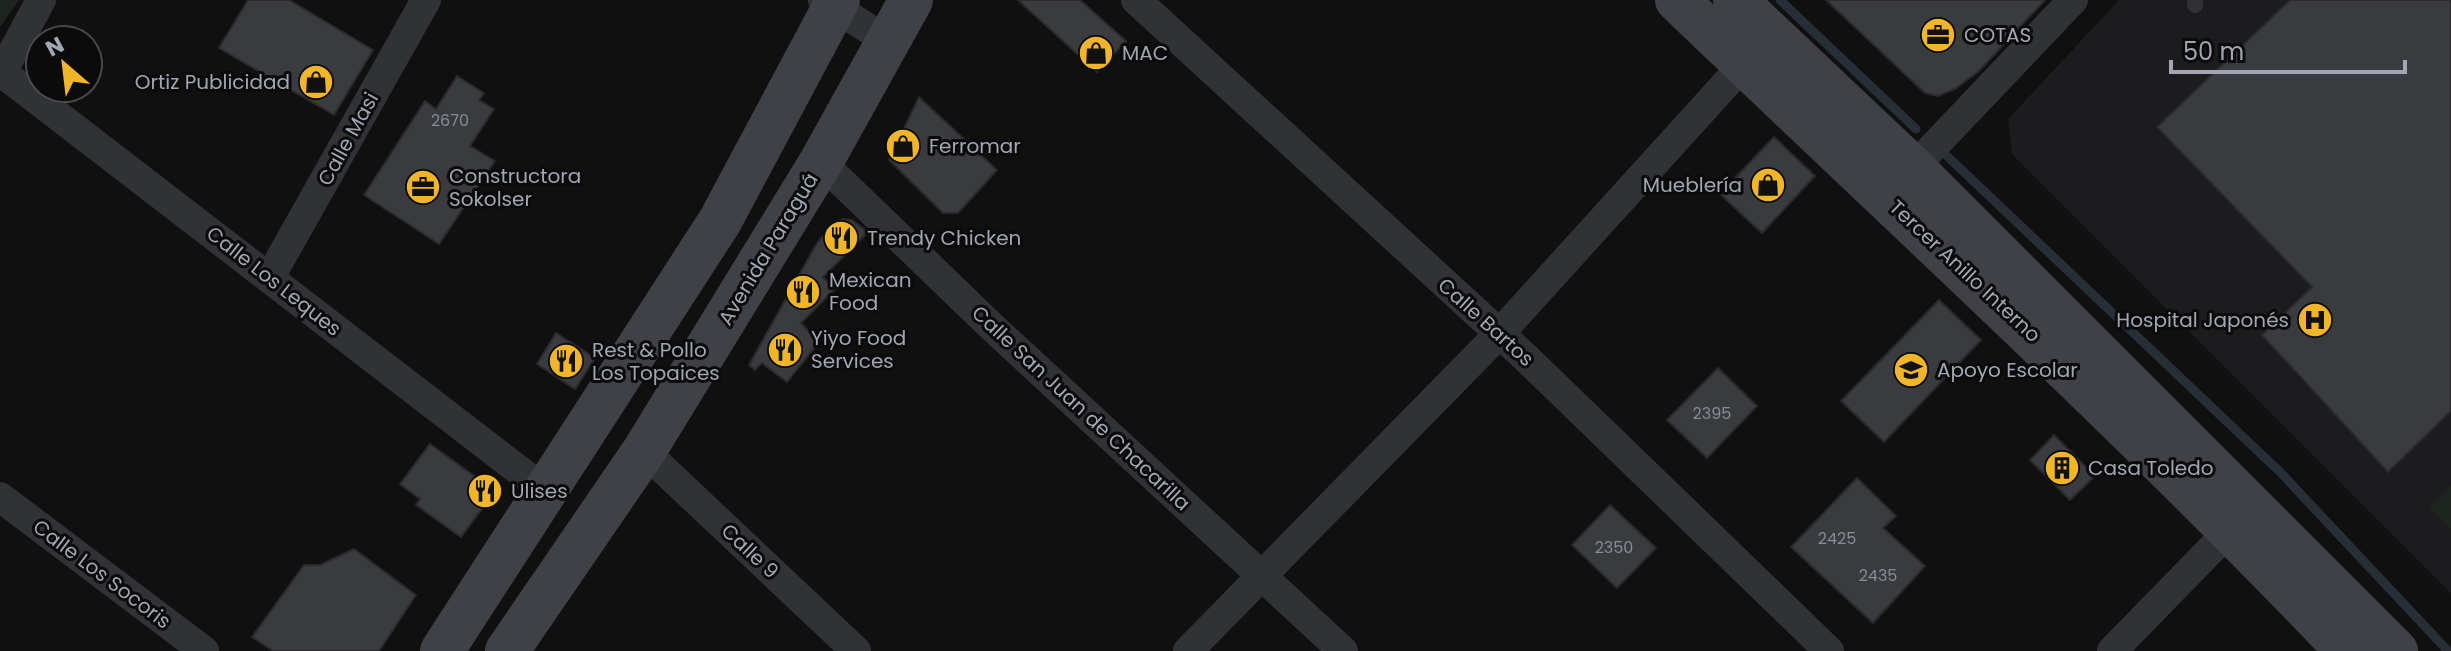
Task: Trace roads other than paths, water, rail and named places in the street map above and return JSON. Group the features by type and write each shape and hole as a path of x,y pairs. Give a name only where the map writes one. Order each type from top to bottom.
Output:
{"main road":[{"name":"Avenida Paraguá","path":"507,651 644,451 821,162 911,0"},
{"name":"Tercer Anillo Interno","path":"1677,0 2011,313 2218,517 2347,651"},
{"path":"1701,0 1770,69 1868,158 1884,167 1913,168 1915,192 1927,219 2138,419 2218,517"},
{"name":"Tercer Anillo Interno","path":"1735,0 1913,168 2396,651"},
{"path":"442,651 720,221 832,3"},
{"path":"2180,435 2220,499 2368,651"}],"street":[{"path":"1,74 41,0"},
{"name":"Calle Masi","path":"270,277 426,0"},
{"name":"Calle Bartos","path":"1136,0 1499,334 1829,651"},
{"path":"1913,168 2073,0"},
{"path":"832,3 888,41"},
{"path":"1188,651 1499,334 1744,64"},
{"name":"Calle Los Leques","path":"1,74 547,492"},
{"name":"Calle San Juan de Chacarilla","path":"821,162 990,325 1343,651"},
{"name":"Calle 9","path":"644,451 856,651"},
{"name":"Calle Los Socoris","path":"0,497 204,651"},
{"path":"2112,651 2218,517"}],"waterway":[{"path":"1780,0 1916,129"},
{"path":"1947,156 2280,472 2448,651"}],"place":[{"name":"COTAS","path":"1938,35"},
{"name":"MAC","path":"1096,53"},
{"name":"Ortiz Publicidad","path":"316,82"},
{"name":"Ferromar","path":"903,146"},
{"name":"Mueblería","path":"1768,185"},
{"name":"Constructora Sokolser","path":"423,187"},
{"name":"Trendy Chicken","path":"841,238"},
{"name":"Mexican Food","path":"803,292"},
{"name":"Hospital Japonés","path":"2315,320"},
{"name":"Yiyo Food Services","path":"785,350"},
{"name":"Rest & Pollo Los Topaices","path":"566,361"},
{"name":"Apoyo Escolar","path":"1911,370"},
{"name":"Casa Toledo","path":"2062,468"},
{"name":"Ulises","path":"485,491"}]}
